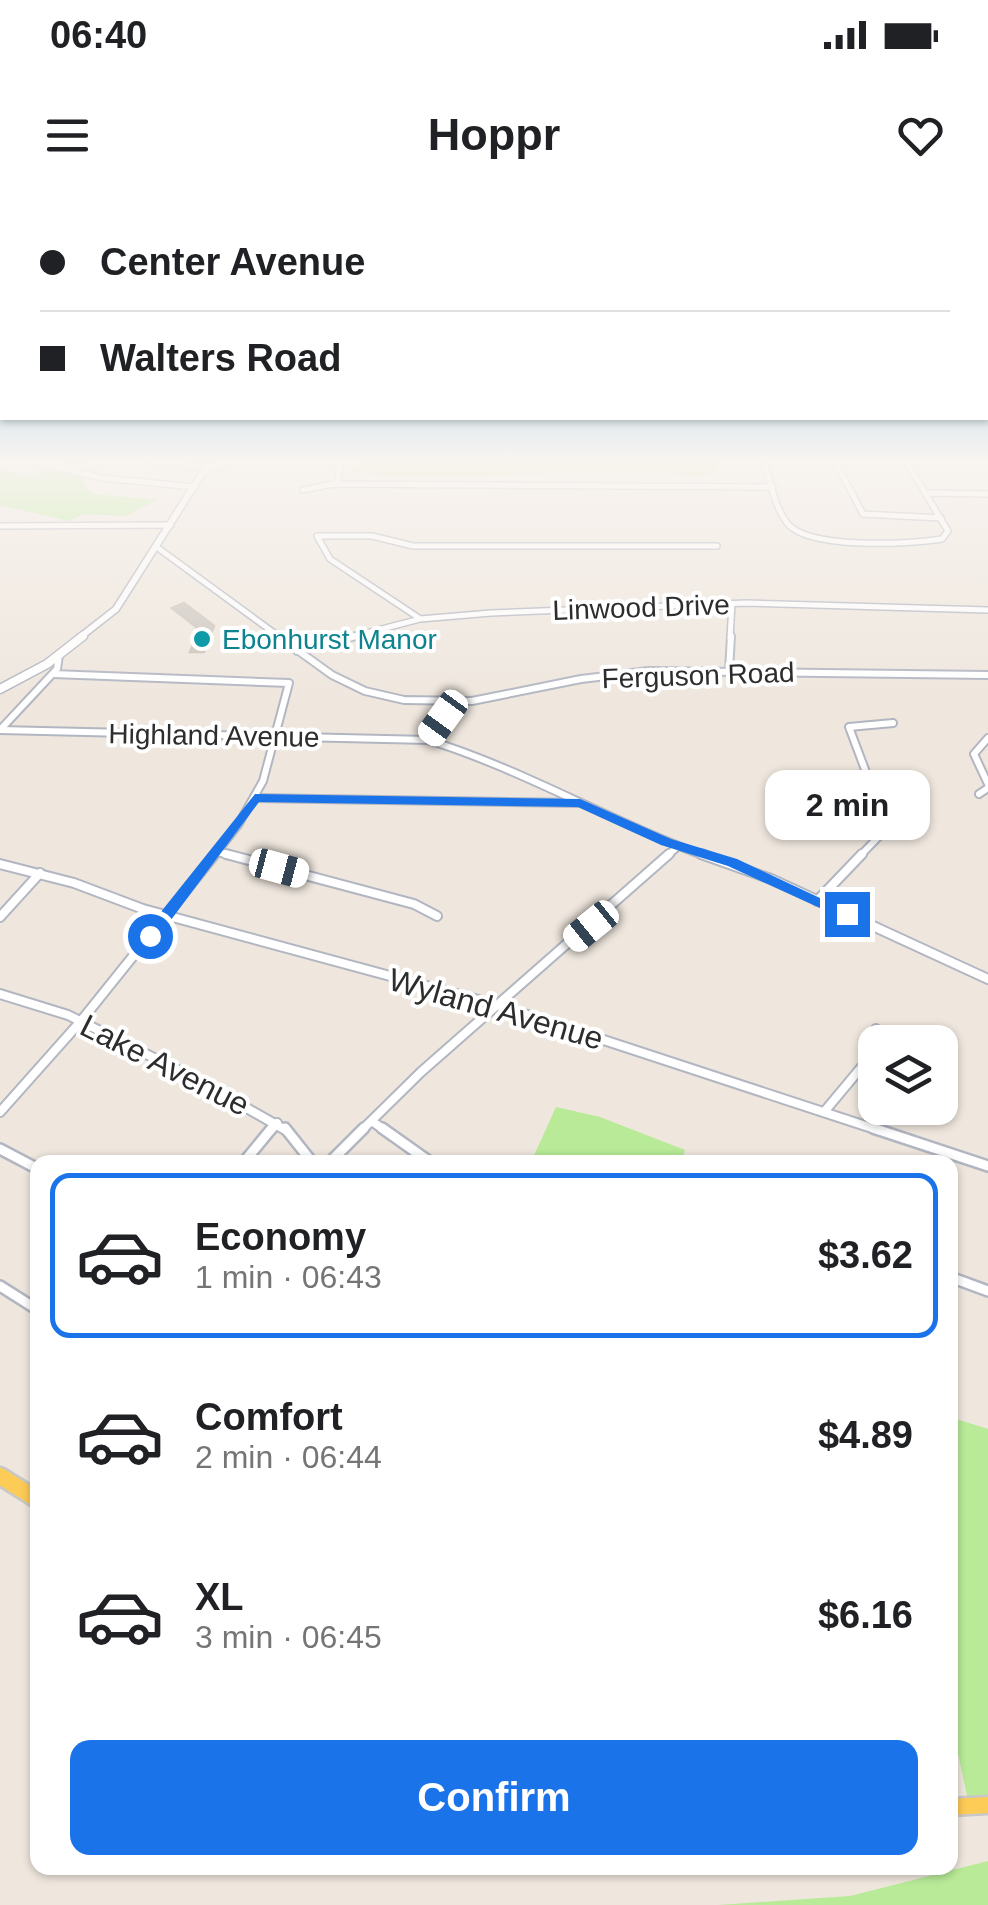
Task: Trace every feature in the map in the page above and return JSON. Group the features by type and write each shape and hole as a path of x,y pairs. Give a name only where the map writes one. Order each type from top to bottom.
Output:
{"main road":[{"path":"0,690 59,655 116,609 161,543"},
{"path":"0,1476 30,1495"},
{"path":"958,1806 988,1804"}],"street":[{"path":"321,543 330,559 420,620"},
{"path":"401,543 413,546 717,546"},
{"name":"Ferguson Road","path":"158,548 332,675 365,691 404,700 451,703 625,673 988,676"},
{"path":"729,671 732,604"},
{"name":"Linwood Drive","path":"297,651 420,620 732,604 988,610"},
{"path":"0,730 53,674 60,664 59,655"},
{"path":"0,1110 82,1021 218,852 255,798 289,683 53,674"},
{"path":"428,740 451,703"},
{"path":"818,901 887,828 849,727 893,722"},
{"name":"Highland Avenue","path":"0,730 428,740 464,751 678,846 732,862 988,979"},
{"path":"980,794 988,786 973,755 988,738"},
{"path":"255,798 580,803"},
{"path":"338,1155 421,1072 678,846"},
{"path":"218,852 414,904 437,916"},
{"name":"Wyland Avenue","path":"0,864 40,873 168,915 497,1005 955,1155"},
{"path":"0,917 40,873"},
{"name":"Lake Avenue","path":"0,994 82,1021 277,1123 290,1132 307,1155"},
{"path":"824,1112 858,1071"},
{"path":"373,1122 420,1155"},
{"path":"250,1155 277,1123"},
{"path":"0,1149 30,1165"},
{"name":"Wyland Avenue","path":"958,1156 988,1166"},
{"path":"958,1280 988,1291"},
{"path":"0,1286 30,1305"}],"green space":[{"path":"556,1107 600,1117 685,1150 683,1155 534,1155"},
{"path":"958,1420 988,1429 988,1805 969,1805 958,1753"},
{"path":"988,1861 988,1905 718,1905 850,1896 933,1875 958,1875 958,1869"}],"building":[{"path":"184,603 214,626 204,652 190,652 198,633 204,633 172,608"}],"place":[{"name":"Ebonhurst Manor","path":"202,639"}],"route":[{"path":"150,936 255,798 580,803 666,842 732,862 847,914"}]}
